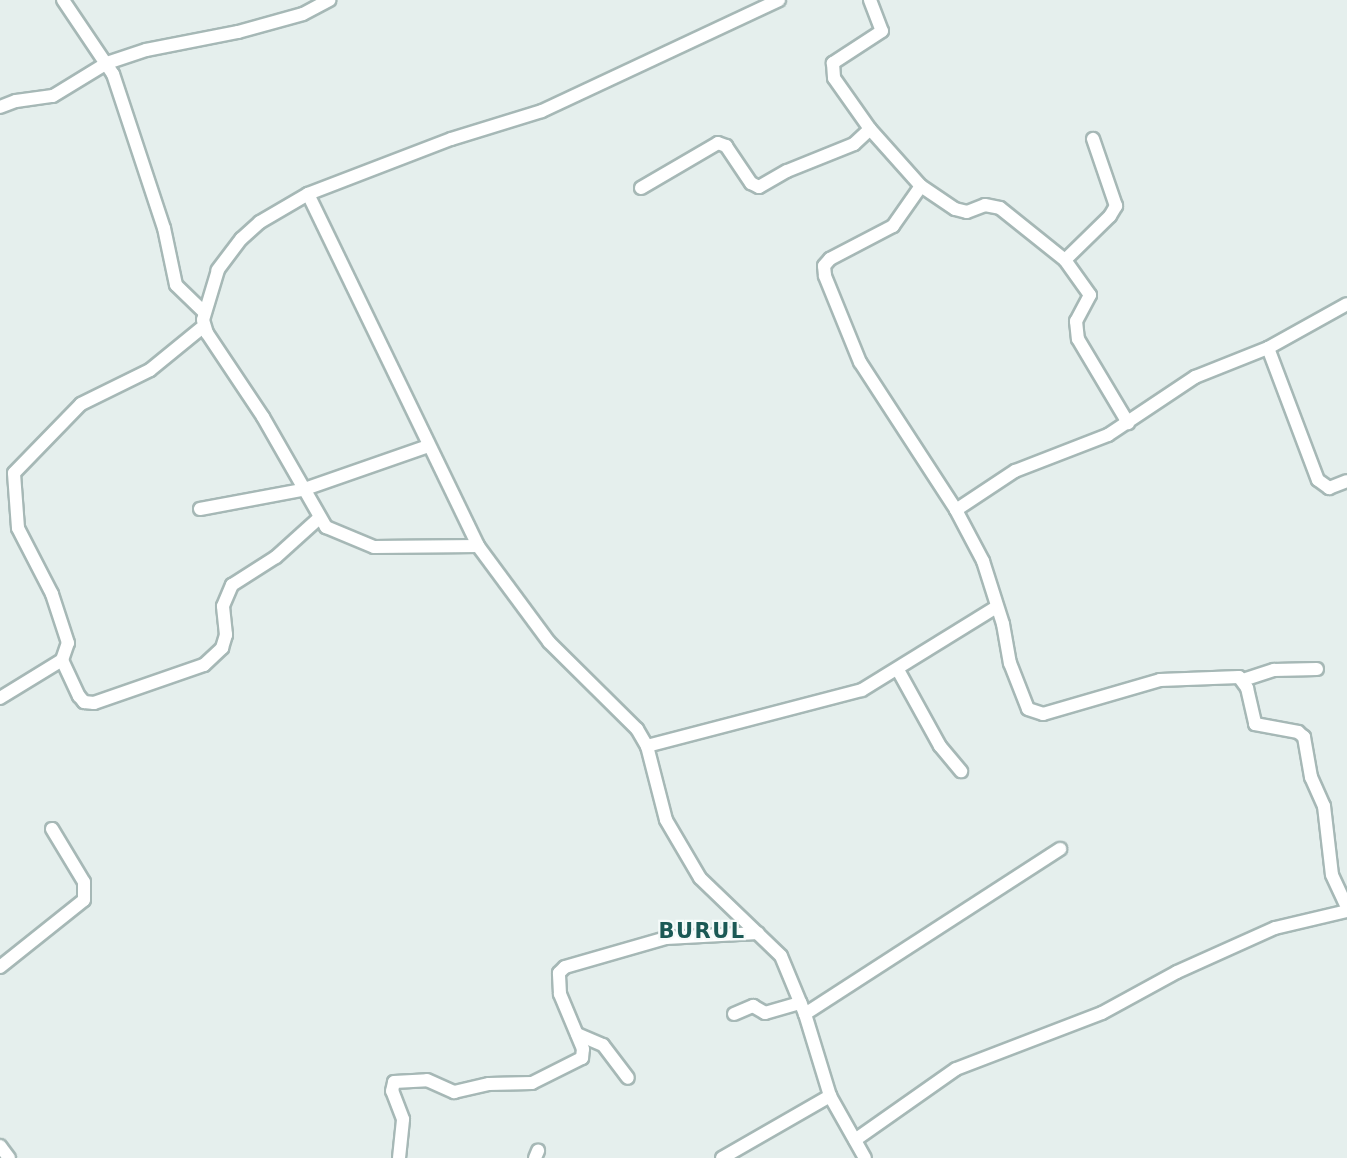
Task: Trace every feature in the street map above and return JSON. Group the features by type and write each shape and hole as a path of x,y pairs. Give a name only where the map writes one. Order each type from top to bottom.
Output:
{"street":[{"path":"63,0 107,63 164,228 176,285 203,311"},
{"path":"0,107 16,101 53,96 107,63 146,50 292,17 329,0"},
{"path":"478,546 374,547 326,527 318,519 263,417 204,326 203,311 218,270 241,239 260,222 308,194 451,139 542,111 714,27 779,0"},
{"path":"870,0 882,27 880,34 830,67 834,78 870,129 921,186 955,209 968,212 985,205 999,208 1065,260 1090,296 1076,321 1078,339 1128,423"},
{"path":"641,188 718,143 726,146 751,183 759,187 787,171 854,144 870,129"},
{"path":"1065,260 1110,216 1116,206 1093,139"},
{"path":"921,186 893,226 830,259 824,266 825,276 860,362 956,510 983,561 1024,702 1036,714 1160,680 1232,676 1243,680 1274,670 1317,669"},
{"path":"308,194 478,546 549,642 637,729 647,746 663,813 671,830 708,888 781,956 803,1008 830,1096 865,1158"},
{"path":"956,510 1015,471 1107,435 1195,377 1268,348 1347,304"},
{"path":"0,698 62,660 68,643 52,594 18,528 14,473 22,460 81,404 150,370 204,326"},
{"path":"1268,348 1318,480 1329,488 1347,481"},
{"path":"200,509 302,490 428,446"},
{"path":"62,660 79,696 84,702 94,703 204,665 222,648 226,635 223,606 232,585 276,557 318,519"},
{"path":"647,746 862,690 898,670 995,608"},
{"path":"898,670 940,746 961,771"},
{"path":"855,1140 957,1069 1102,1013 1177,972 1275,928 1347,909 1332,876 1324,806 1311,777 1304,737 1298,732 1255,724 1243,680"},
{"path":"0,967 84,900 84,882 52,829"},
{"path":"734,1014 753,1006 765,1013 803,1008 1060,849"},
{"path":"399,1158 403,1119 392,1090 394,1082 427,1080 454,1092 489,1084 539,1081 582,1058 584,1049 560,994 559,973 565,966 666,938 758,933"},
{"path":"577,1034 603,1045 628,1078"},
{"path":"722,1158 830,1096"},
{"path":"0,1146 9,1158"}],"district":[{"name":"BURUL","path":"702,931"}]}
